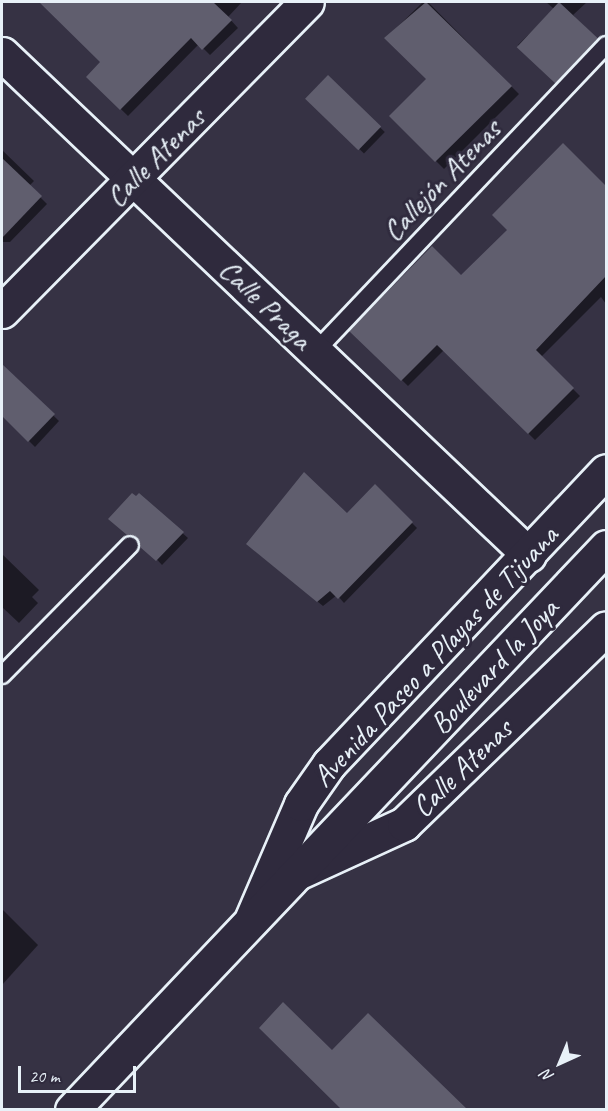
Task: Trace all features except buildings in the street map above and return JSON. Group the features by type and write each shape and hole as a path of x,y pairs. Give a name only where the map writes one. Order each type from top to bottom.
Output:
{"street":[{"name":"Calle Atenas","path":"2,311 307,2"},
{"name":"Calle Praga","path":"2,54 529,555"},
{"name":"Avenida Paseo a Playas de Tijuana","path":"252,918 301,804 328,764 529,555 606,471"},
{"name":"Boulevard la Joya","path":"381,785 606,547"},
{"name":"Calle Atenas","path":"295,874 404,824 606,627"},
{"name":"Avenida Paseo a Playas de Tijuana","path":"72,1110 252,918 381,785"}],"lane":[{"name":"Callejón Atenas","path":"315,352 606,45"},
{"path":"2,675 130,545"}]}
